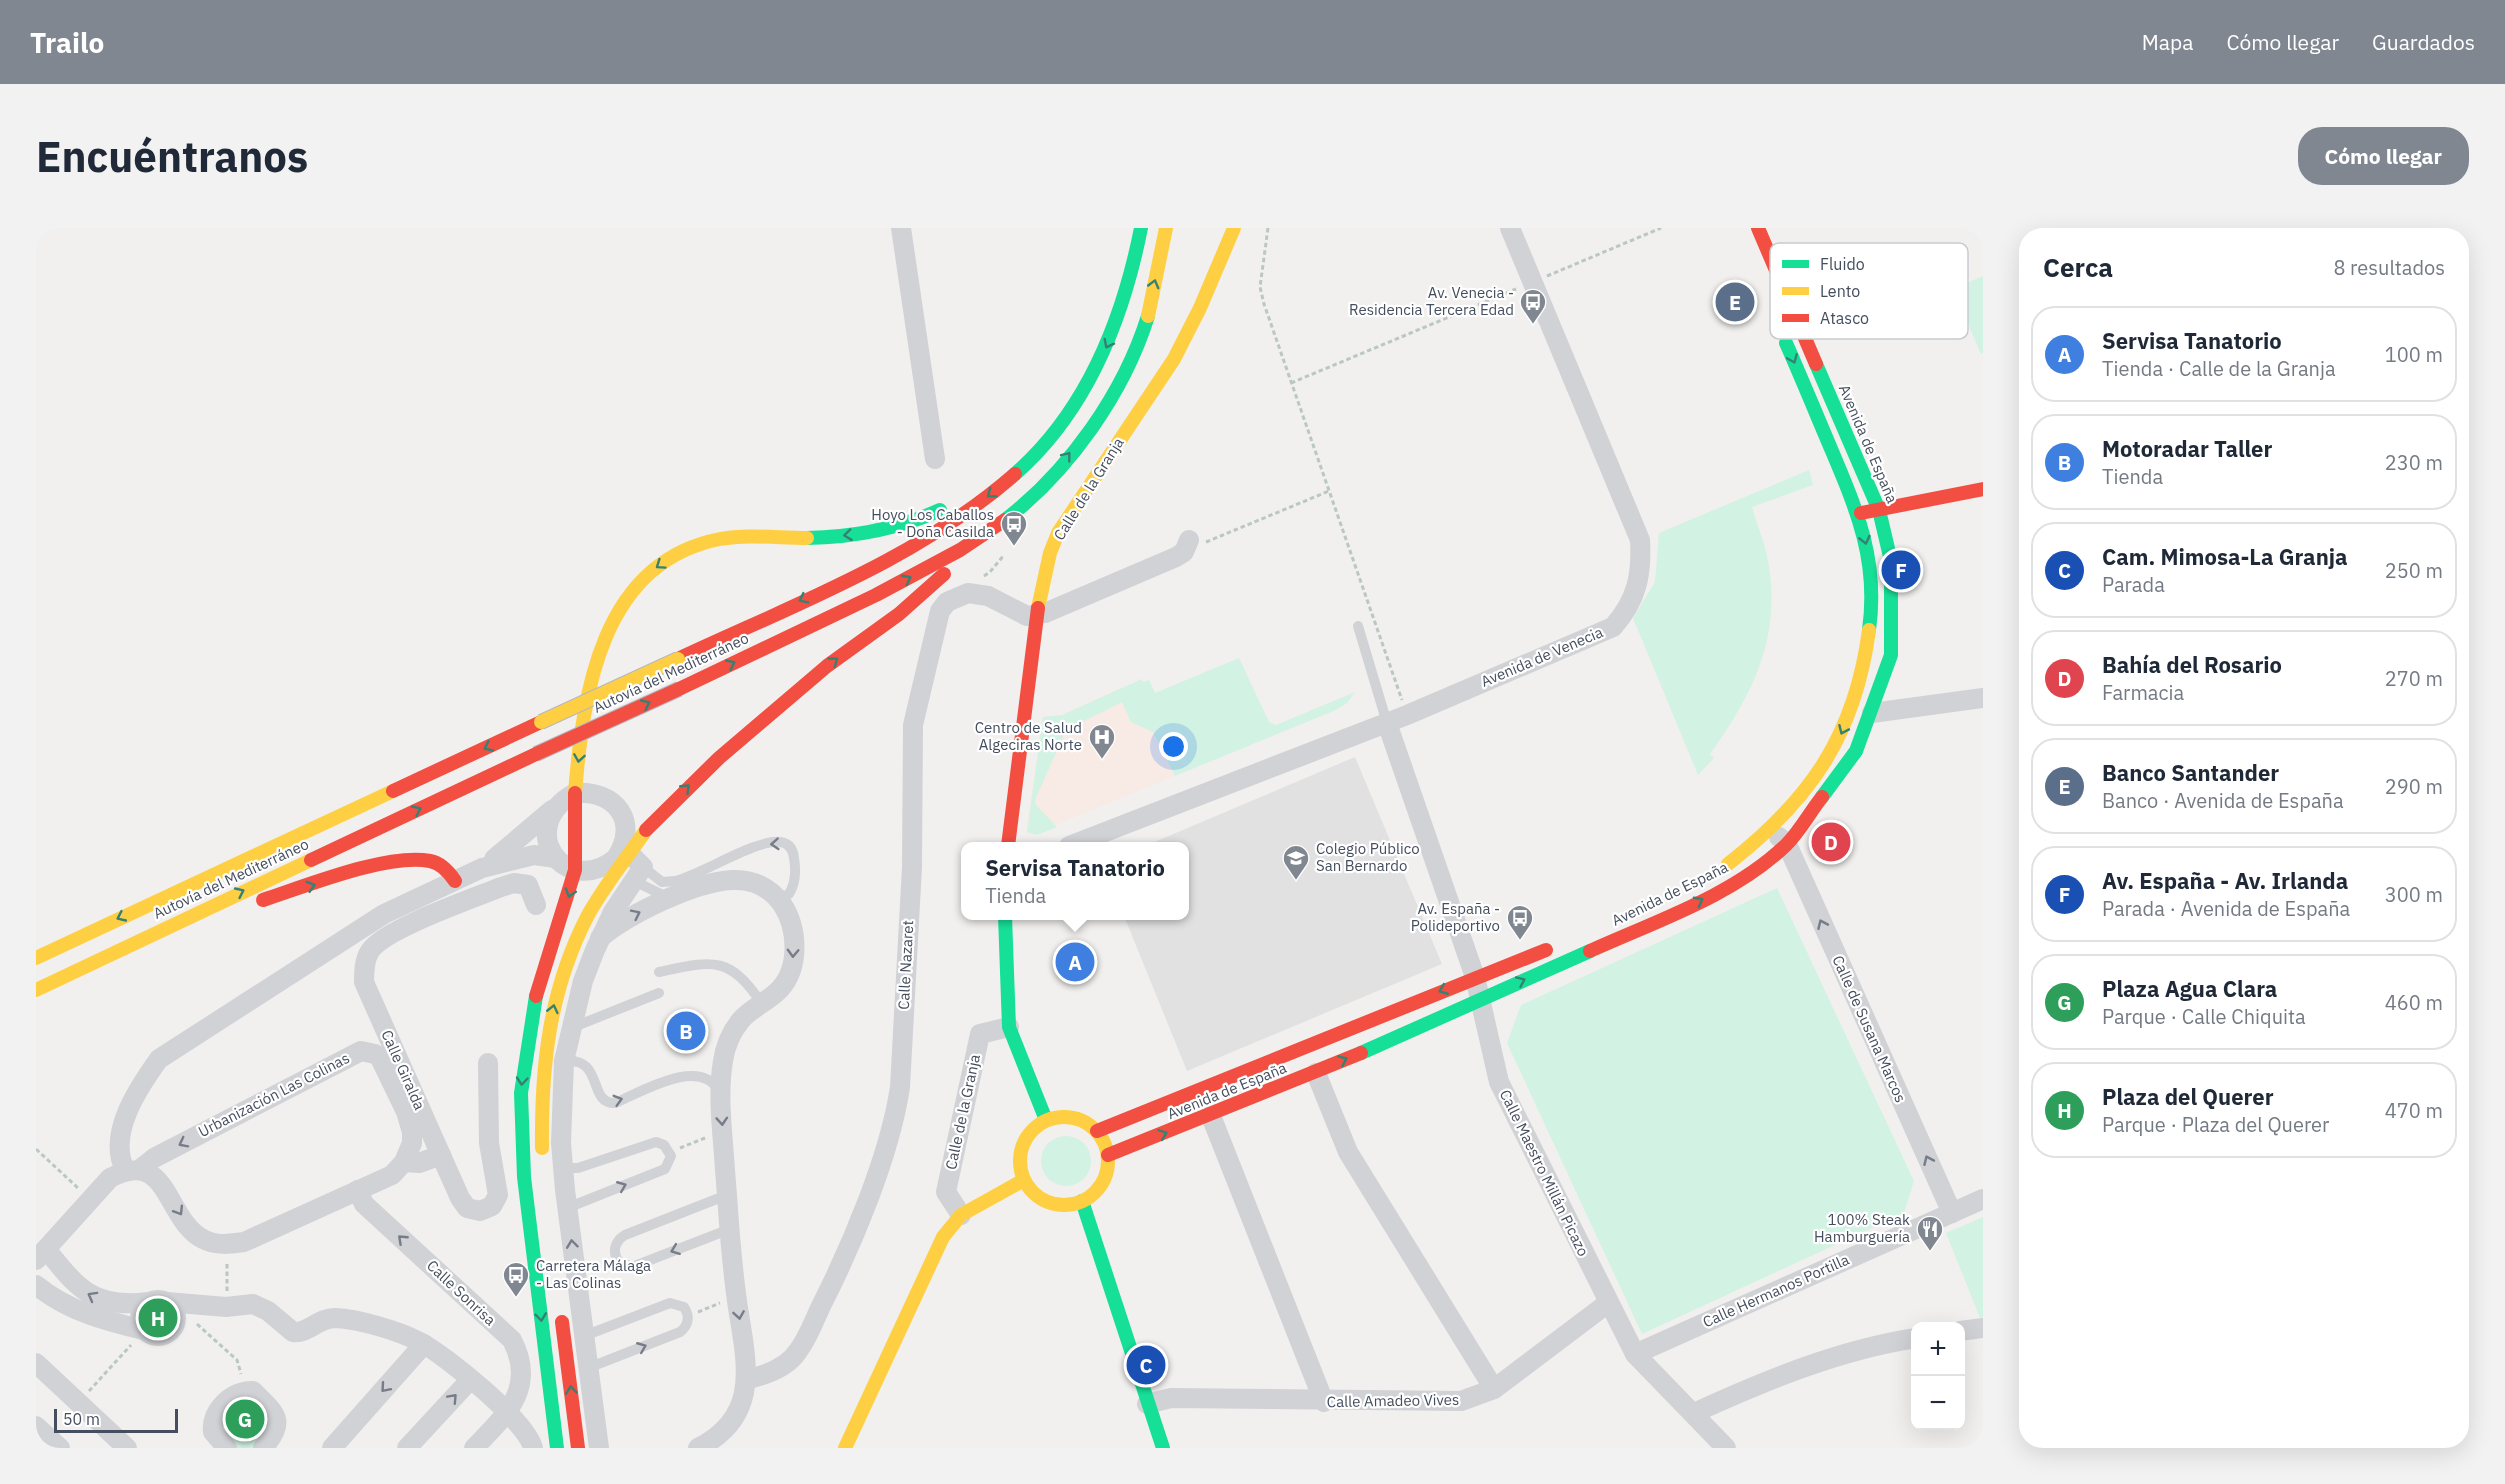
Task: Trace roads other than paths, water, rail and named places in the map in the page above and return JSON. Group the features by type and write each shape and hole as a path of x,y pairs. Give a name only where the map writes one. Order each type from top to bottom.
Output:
{"main road":[{"name":"Autovía del Mediterráneo","path":"39,955 678,659 919,542 996,491 1034,454 1087,384 1113,335 1136,258 1141,228"},
{"name":"Autovía del Mediterráneo","path":"36,990 174,923 867,601 948,558 1013,514 1048,480 1098,415 1139,339 1162,256 1166,228"},
{"name":"Calle de la Granja","path":"1009,842 1037,615 1050,553 1058,532 1174,359 1200,308 1234,228"},
{"name":"Avenida de España","path":"1758,228 1770,256"},
{"name":"Avenida de España","path":"1717,871 1772,830 1809,789 1834,750 1863,678 1872,600 1869,557 1859,514 1784,339"},
{"name":"Avenida de España","path":"1108,1155 1316,1073 1692,905 1749,874 1787,844 1856,751 1872,713 1891,655 1891,561 1879,510 1806,339"},
{"path":"557,1448 524,1178 521,1093 532,1009 575,870 575,793 578,760 597,654 607,630 619,608 654,568 678,553 724,537 824,537 877,532 915,523 965,495 996,472 1034,454"},
{"path":"1859,514 1983,489"},
{"path":"646,831 719,758 827,666 899,614 1013,514"},
{"path":"174,923 405,860 432,861 446,869 456,881"},
{"path":"543,1163 541,1086 547,1038 556,996 576,942 603,891"},
{"path":"1005,920 1009,1027 1046,1120"},
{"name":"Avenida de España","path":"1097,1131 1475,977 1557,946"},
{"path":"36,997 58,979"},
{"path":"1060,1116 1074,1117 1087,1122 1097,1131 1108,1155 1108,1169 1103,1182 1094,1193 1082,1201 1055,1204 1032,1191 1024,1180 1020,1166 1023,1146 1034,1128 1046,1120 1060,1116"},
{"path":"845,1448 943,1238 960,1215 1024,1180"},
{"path":"1082,1201 1162,1448"},
{"path":"559,1304 578,1448"}],"street":[{"path":"901,228 934,459"},
{"name":"Avenida de Venecia","path":"1079,842 1407,715 1612,627 1628,609 1636,588 1641,564 1640,540 1510,228"},
{"path":"1037,615 1176,557 1184,552 1189,540"},
{"name":"Calle Nazaret","path":"748,1379 764,1376 782,1366 798,1352 838,1273 896,1117 900,1087 912,867 913,725 936,621 947,602 968,593 988,596 1027,616 1037,615"},
{"path":"1872,713 1983,698"},
{"name":"Calle Maestro Millán Picazo","path":"1387,723 1475,977 1499,1082 1635,1354 1694,1413 1724,1448"},
{"path":"441,1155 418,1163 404,1162 392,1175 244,1242 214,1244 191,1231 153,1176 132,1169 119,1158 119,1140 133,1102 159,1059 279,984 348,936 384,915 482,868 518,842 553,809 575,793 599,794 620,810 626,830 627,863 613,912 583,981 564,1061 561,1099 567,1208 599,1448"},
{"path":"553,809 546,831 548,843 556,858"},
{"path":"1772,830 1787,844"},
{"path":"603,891 627,863 646,831"},
{"name":"Calle de Susana Marcos","path":"1787,844 1952,1213"},
{"path":"482,868 525,856 542,855 556,858 575,870 597,870 627,863"},
{"path":"600,938 627,919 675,897 703,885 733,880 750,880 778,898 791,924 794,961 781,988 742,1019 729,1038 723,1061 721,1095 727,1195 736,1297 748,1379 737,1414 711,1442 698,1448"},
{"name":"Calle Giralda","path":"488,1063 489,1143 498,1189 496,1201 492,1206 486,1210 473,1211 463,1204 364,982 367,958 376,944 401,928 501,887 514,883 528,885 536,905"},
{"path":"576,942 613,912"},
{"name":"Calle de la Granja","path":"960,1215 946,1192 980,1034 1009,1027"},
{"name":"Urbanización Las Colinas","path":"41,1255 110,1178 154,1158 361,1051 375,1054 380,1058 406,1112 412,1132 412,1143 404,1162"},
{"path":"1316,1073 1348,1152 1494,1389"},
{"path":"1211,1116 1324,1402"},
{"name":"Calle Sonrisa","path":"358,1190 364,1204 512,1340 519,1354 522,1382 508,1413 474,1448"},
{"name":"Calle Hermanos Portilla","path":"1635,1354 1983,1199"},
{"path":"41,1255 82,1290 96,1299 112,1304 158,1302 226,1306 253,1304 261,1306 293,1332 302,1332 326,1318 337,1318 387,1330 424,1344 508,1413 529,1437 533,1448"},
{"path":"36,1285 69,1306 101,1321 162,1336 194,1320 222,1312 226,1306"},
{"path":"158,1302 172,1306 177,1317 173,1329"},
{"path":"144,1330 140,1318 158,1302"},
{"name":"Calle Amadeo Vives","path":"1147,1404 1171,1398 1324,1402 1461,1401 1494,1389 1608,1303"},
{"path":"1965,1330 1983,1328"},
{"path":"1694,1413 1771,1378 1893,1342 1911,1339"},
{"path":"333,1448 424,1344"},
{"path":"36,1363 127,1448"},
{"path":"407,1448 470,1380"},
{"path":"214,1444 212,1425 216,1413 231,1397 245,1391 253,1391 275,1413 277,1420 276,1433 263,1448"},
{"path":"36,1426 60,1448"}],"lane":[{"path":"1358,626 1387,723"},
{"path":"627,863 662,882 675,881 757,847 779,841 787,843 792,849 795,878 789,894 778,898"},
{"path":"627,863 658,894 675,897"},
{"path":"659,972 710,962 729,968 750,985 762,1004"},
{"path":"571,1028 659,993"},
{"path":"564,1061 573,1060 587,1067 601,1098 607,1103 615,1103 684,1074 710,1080 721,1095"},
{"path":"563,1163 569,1168 578,1168 656,1142 664,1145 670,1152 671,1161 665,1169 567,1208"},
{"path":"727,1195 625,1235 617,1242 615,1251 618,1261 632,1267 730,1229"},
{"path":"584,1336 670,1303 684,1307 688,1316 687,1325 680,1332 588,1368"}],"place":[{"name":"Banco Santander","path":"1735,302"},
{"name":"Av. Venecia - Residencia Tercera Edad","path":"1533,325"},
{"name":"Hoyo Los Caballos - Doña Casilda","path":"1014,547"},
{"name":"Av. España - Av. Irlanda","path":"1901,570"},
{"name":"Centro de Salud Algeciras Norte","path":"1102,760"},
{"name":"Bahía del Rosario","path":"1831,842"},
{"name":"Colegio Público San Bernardo","path":"1296,881"},
{"name":"Av. España - Polideportivo","path":"1520,941"},
{"name":"Servisa Tanatorio","path":"1075,962"},
{"name":"Motoradar Taller","path":"686,1031"},
{"name":"100% Steak Hamburguería","path":"1930,1252"},
{"name":"Carretera Málaga - Las Colinas","path":"516,1298"},
{"name":"Plaza del Querer","path":"158,1318"},
{"name":"Cam. Mimosa-La Granja","path":"1146,1365"},
{"name":"Plaza Agua Clara","path":"245,1419"}]}
